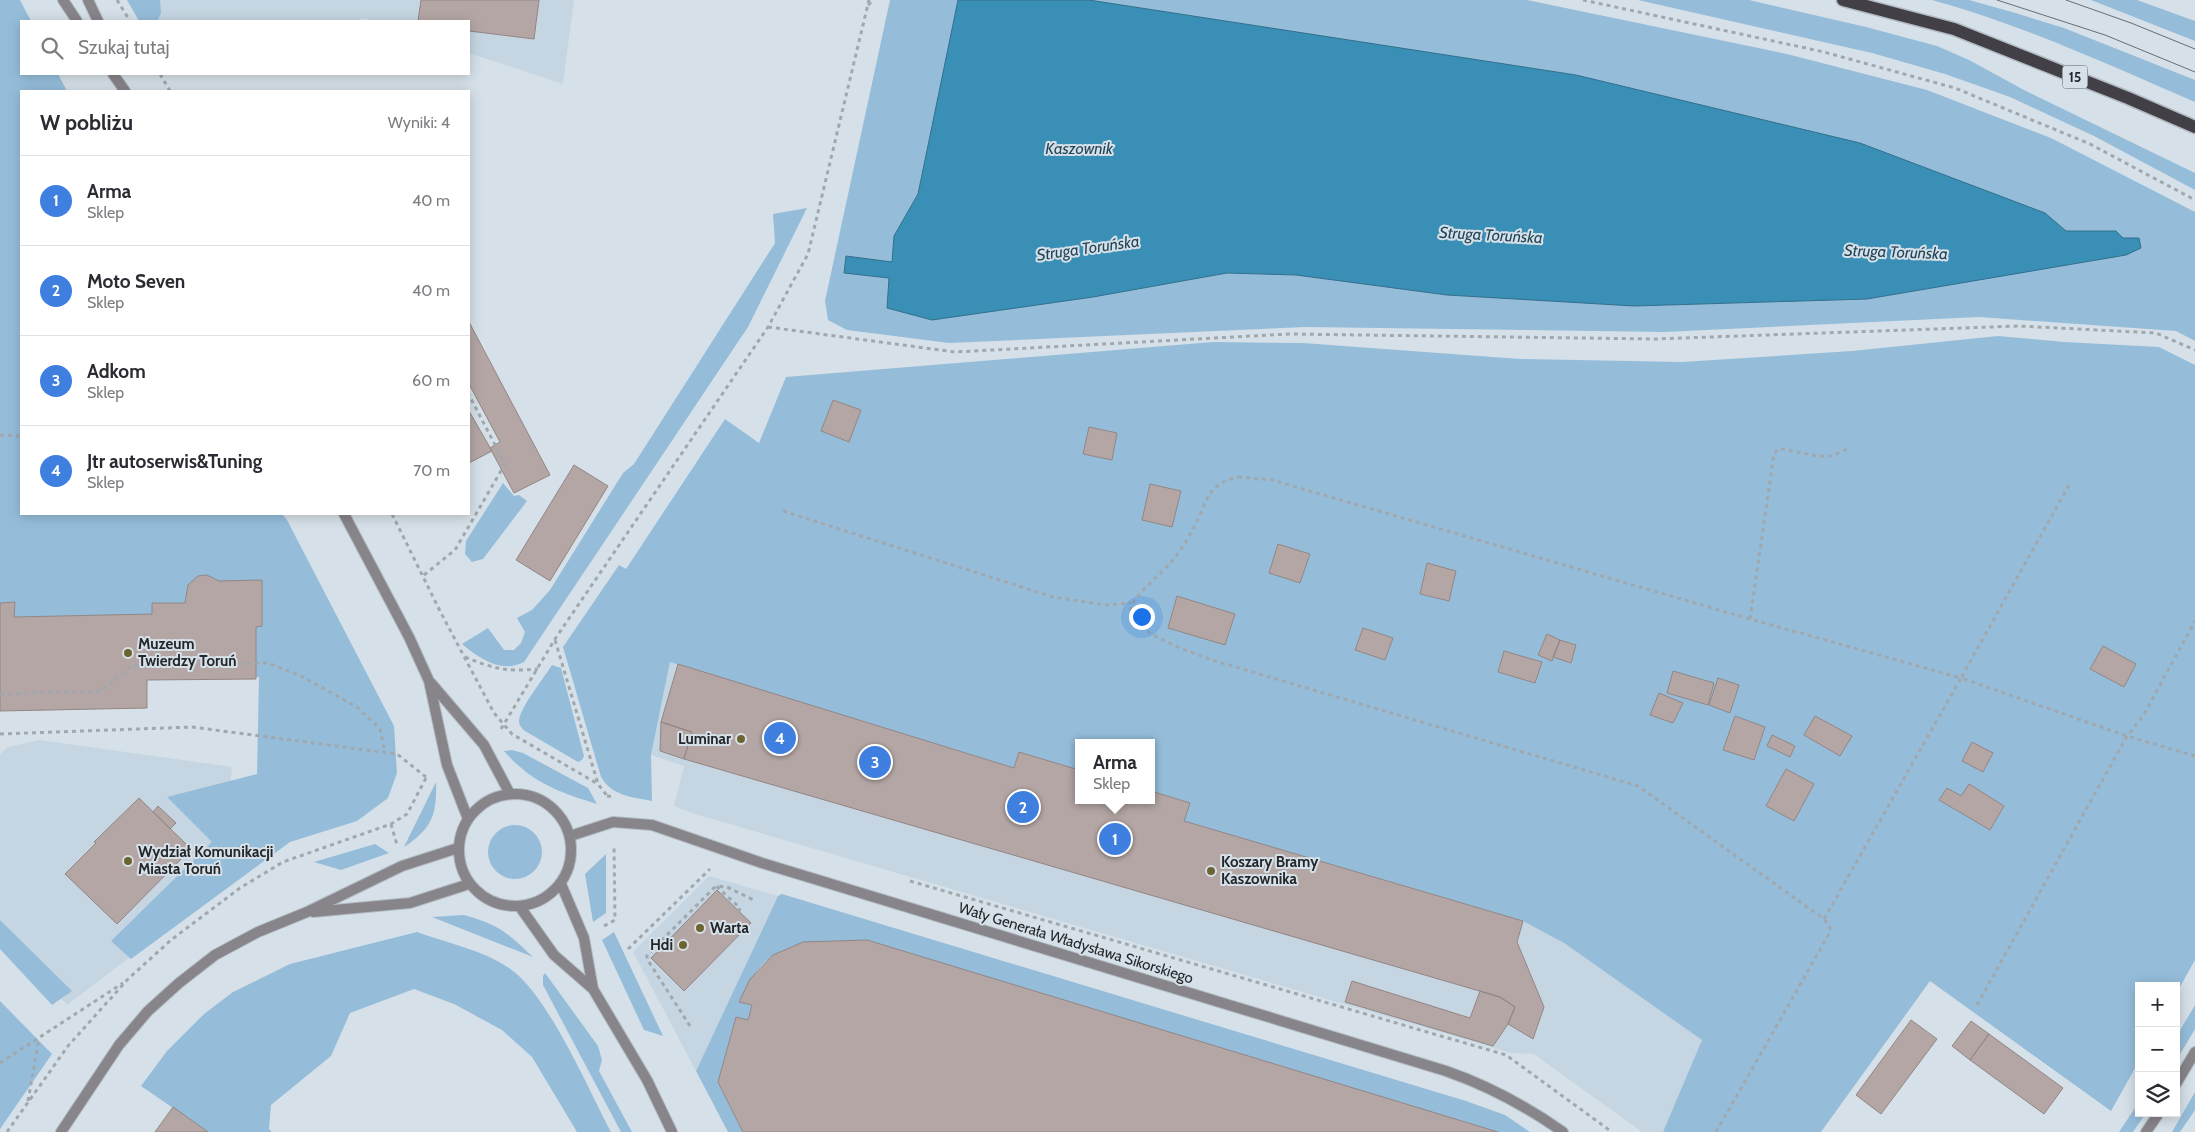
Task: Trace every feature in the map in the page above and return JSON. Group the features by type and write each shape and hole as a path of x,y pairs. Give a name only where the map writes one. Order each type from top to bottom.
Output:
{"main road":[{"name":"15","path":"1843,0 1954,29 2128,98 2195,127"}],"street":[{"path":"63,0 76,20"},
{"path":"88,0 98,20"},
{"path":"114,75 126,90"},
{"path":"122,75 127,90"},
{"path":"345,515 409,637 429,681 448,765 468,819"},
{"path":"429,681 484,745 510,794"},
{"path":"510,794 530,795 548,804 562,818 570,836 572,853 569,869 561,884 543,900 520,907 501,906 483,898 469,884 461,867 458,848 461,833 468,819 479,806 494,798 510,794"},
{"name":"Wały Generała Władysława Sikorskiego","path":"570,836 613,822 652,825 728,852 1446,1071 1499,1092 1530,1109 1563,1132"},
{"path":"61,1132 119,1046 148,1011 179,982 215,955 258,932 307,912 402,866 458,848"},
{"path":"307,912 410,904 469,884"},
{"path":"561,884 584,938 593,989"},
{"path":"520,907 554,955 593,989 647,1080 672,1132"},
{"path":"2180,1077 2195,1052"},
{"path":"2146,1132 2155,1117"}],"path":[{"path":"118,0 129,20"},
{"path":"498,733 539,669 555,639 768,327 808,254 869,0"},
{"path":"868,6 874,0"},
{"path":"1583,0 1824,52 1955,88 2090,144 2195,200"},
{"path":"161,75 169,90"},
{"path":"768,327 956,352 1288,334 1655,339 2019,326 2156,333 2195,350"},
{"path":"424,575 454,550 505,464 470,397"},
{"path":"0,435 20,436"},
{"path":"1750,619 1774,454 1778,449 1782,449 1826,456 1848,449"},
{"path":"1716,1132 1829,934 1830,928 1824,919 1638,786 1212,660 1145,631 1130,614 1131,603 1171,562 1194,527 1208,494 1214,487 1221,482 1238,477 1272,480 1750,619 1961,678 2127,736 2195,756"},
{"path":"1824,919 2069,486"},
{"path":"783,511 1053,597 1105,605 1131,603"},
{"path":"393,515 464,656 494,713 503,726 512,734 598,784 608,796 609,802"},
{"path":"1977,1005 2127,736 2143,716 2195,621"},
{"path":"555,639 598,784"},
{"path":"464,656 490,667 514,672 539,669"},
{"path":"0,694 102,691 131,666 268,663 301,676 357,707 380,729 385,752"},
{"path":"0,734 192,728 397,754 427,777"},
{"path":"392,824 398,851"},
{"path":"597,930 615,920 614,844"},
{"path":"628,948 728,852"},
{"path":"906,880 1506,1056 1612,1132"},
{"path":"716,886 740,908 739,912"},
{"path":"690,1026 647,958 647,954 716,886 727,887 756,901"},
{"path":"0,1063 128,980"},
{"path":"27,1104 39,1037"}],"shaded area":[{"path":"0,0 20,0 30,20 20,20 20,75 59,75 66,90 20,90 20,515 283,515 394,726 397,773 388,798 357,821 290,842 131,959 111,941 212,842 167,797 257,774 259,677 141,677 0,704"},
{"path":"127,0 160,0 161,13 158,20 138,20"},
{"path":"139,0 574,0 563,84 470,53 470,20 371,20 365,18 356,20 150,20"},
{"name":"Kaszownik","path":"890,0 1527,0 1787,54 1927,90 2051,138 2195,212 2195,341 2176,331 1979,317 1665,332 1306,327 949,343 847,330 828,320 825,301"},
{"path":"1638,0 1749,0 1866,27 1937,46 1969,60 2024,90 2195,173 2195,190 2094,136 2010,97 1945,74 1872,53"},
{"path":"1932,0 1969,0 2064,28 2195,80 2195,102 2033,34"},
{"path":"2091,0 2137,0 2195,21 2195,41"},
{"path":"807,208 748,327 524,662 507,666 491,663 462,644 488,628 504,650 514,650 521,643 525,632 517,618 532,610 550,590 623,473 634,464 775,243 773,214"},
{"path":"1998,336 2159,347 2195,365 2195,960 2180,987 2180,982 2135,982 2135,1068 2111,1111 1930,981 1821,1132 1663,1132 1702,1040 1564,943 1523,921 1184,821 1190,803 1155,792 1155,739 1075,739 1075,769 1019,752 1014,768 670,662 651,755 652,801 623,795 611,788 601,777 563,647 619,565 626,569 725,419 759,443 786,377 1213,342 1303,343 1520,359 1682,362 1852,351"},
{"path":"503,483 514,496 519,495 527,501 483,559 472,562 465,554 466,541"},
{"path":"670,661 1014,768 1019,752 1075,769 1075,804 1155,804 1155,792 1190,803 1185,821 1523,921 1564,943 1703,1040 1663,1132 1642,1132 1534,1054 1511,1053 692,813 674,806 684,766 651,755"},
{"path":"552,665 561,668 584,756 578,762 525,731 519,721 523,708"},
{"path":"40,740 232,767 229,798 249,842 155,938 67,1005 0,930 0,754 8,747"},
{"path":"512,750 523,753 588,788 597,804 546,785 524,771 504,751"},
{"path":"436,782 434,812 431,820 421,833 404,847"},
{"path":"515,825 525,827 534,833 540,842 542,852 540,862 534,871 525,877 515,879 505,877 496,871 490,862 488,852 490,842 496,833 505,827"},
{"path":"375,844 389,853 341,870 314,862"},
{"path":"606,854 606,913 593,922 585,874"},
{"path":"709,876 778,896 696,1071 633,952"},
{"path":"782,894 1466,1101 1505,1115 1530,1132 1263,1132 783,954 782,951 761,966 751,979 739,1002 752,1005 748,1020 736,1017 718,1082 743,1132 728,1132 696,1071 778,896"},
{"path":"464,915 486,922 502,930 533,957 432,917"},
{"path":"0,920 72,991 52,1005 0,949"},
{"path":"417,932 488,956 509,968 524,981 552,1020 566,1044 611,1132 577,1132 532,1057 502,1030 454,1004 414,989 350,1013 331,1056 271,1105 269,1129 272,1132 208,1132 141,1086 167,1051 204,1014 233,992 290,964"},
{"path":"614,932 663,1036 644,1030 602,940"},
{"path":"545,973 598,1046 602,1060 599,1071 632,1132 621,1132 543,985"},
{"path":"0,1001 52,1054 0,1129"},
{"path":"2195,1005 2195,1029 2180,1054 2180,1030"},
{"path":"2195,1092 2195,1110 2180,1132 2172,1132"},
{"path":"2135,1108 2135,1117 2143,1117 2133,1132 2119,1132"}],"water":[{"name":"Kaszownik","path":"958,0 1089,0 1576,75 1860,143 2045,213 2066,231 2116,231 2123,238 2139,238 2141,248 2126,255 1867,299 1634,306 1447,295 1296,275 1227,273 1093,297 932,320 887,308 889,278 844,273 846,256 892,262 894,236 918,194"}],"building":[{"path":"421,0 539,0 534,39 470,31 470,20 418,20"},
{"path":"470,324 550,475 514,493 490,448 500,442 470,386"},
{"path":"833,400 861,410 849,442 821,431"},
{"path":"470,413 492,451 470,462"},
{"path":"1089,427 1117,433 1112,460 1083,454"},
{"path":"574,465 608,486 550,581 516,560"},
{"path":"1150,484 1181,491 1172,527 1142,520"},
{"path":"1278,544 1310,554 1300,583 1269,573"},
{"path":"1427,563 1456,571 1449,601 1420,594"},
{"name":"Muzeum Twierdzy Toruń","path":"207,575 219,581 262,580 262,626 256,627 256,679 147,680 147,708 0,711 0,603 15,602 14,617 152,614 152,603 185,603 188,585 198,576"},
{"path":"1177,596 1235,614 1225,645 1168,628"},
{"path":"1363,628 1393,638 1385,660 1355,650"},
{"path":"1547,634 1560,640 1552,661 1538,655"},
{"path":"1560,640 1576,645 1571,663 1553,657"},
{"path":"2103,646 2136,664 2124,687 2090,669"},
{"path":"1504,651 1542,662 1535,683 1498,672"},
{"name":"Koszary Bramy Kaszownika","path":"678,664 1014,768 1019,752 1075,769 1075,804 1155,804 1155,792 1190,803 1184,821 1523,921 1517,942 1544,1007 1533,1039 1508,1024 1515,1007 1500,997 684,759 692,732 661,722"},
{"path":"1673,671 1714,683 1708,705 1667,693"},
{"path":"1718,678 1739,685 1730,713 1709,705"},
{"path":"1659,693 1683,703 1673,723 1650,715"},
{"path":"1735,716 1765,727 1754,760 1723,750"},
{"path":"1815,716 1852,736 1840,756 1804,735"},
{"path":"661,722 692,732 684,759 660,751"},
{"path":"1772,735 1795,746 1790,757 1767,746"},
{"path":"1972,742 1993,753 1983,772 1962,761"},
{"path":"1786,769 1814,784 1794,821 1766,806"},
{"path":"1969,784 2004,806 1990,830 1939,800 1947,788 1961,796"},
{"name":"Wydział Komunikacji Miasta Toruń","path":"139,798 191,849 117,924 65,874 96,843 94,842"},
{"path":"158,806 176,823 170,829 153,812"},
{"path":"717,890 751,923 684,991 651,958"},
{"path":"867,940 1498,1132 743,1132 718,1082 736,1017 748,1020 752,1005 739,1002 750,979 773,955 803,942"},
{"path":"1352,981 1470,1018 1480,991 1500,997 1515,1007 1508,1024 1493,1046 1345,1002"},
{"path":"1911,1020 1937,1039 1881,1114 1856,1095"},
{"path":"1971,1021 1989,1034 1970,1060 1952,1046"},
{"path":"1989,1034 2063,1088 2044,1114 1970,1060"},
{"path":"173,1107 208,1132 155,1132"}],"tram line":[{"path":"1997,0 2105,35 2195,72"},
{"path":"2066,0 2131,23 2195,49"}],"place":[{"name":"Muzeum Twierdzy Toruń","path":"128,653"},
{"name":"Jtr autoserwis&Tuning","path":"780,738"},
{"name":"Luminar","path":"741,739"},
{"name":"Adkom","path":"875,762"},
{"name":"Moto Seven","path":"1023,807"},
{"name":"Arma","path":"1115,839"},
{"name":"Wydział Komunikacji Miasta Toruń","path":"128,861"},
{"name":"Koszary Bramy Kaszownika","path":"1211,871"},
{"name":"Warta","path":"700,928"},
{"name":"Hdi","path":"683,945"}],"water label":[{"name":"Struga Toruńska","path":"1491,235"},
{"name":"Struga Toruńska","path":"1088,248"},
{"name":"Struga Toruńska","path":"1896,252"}]}
